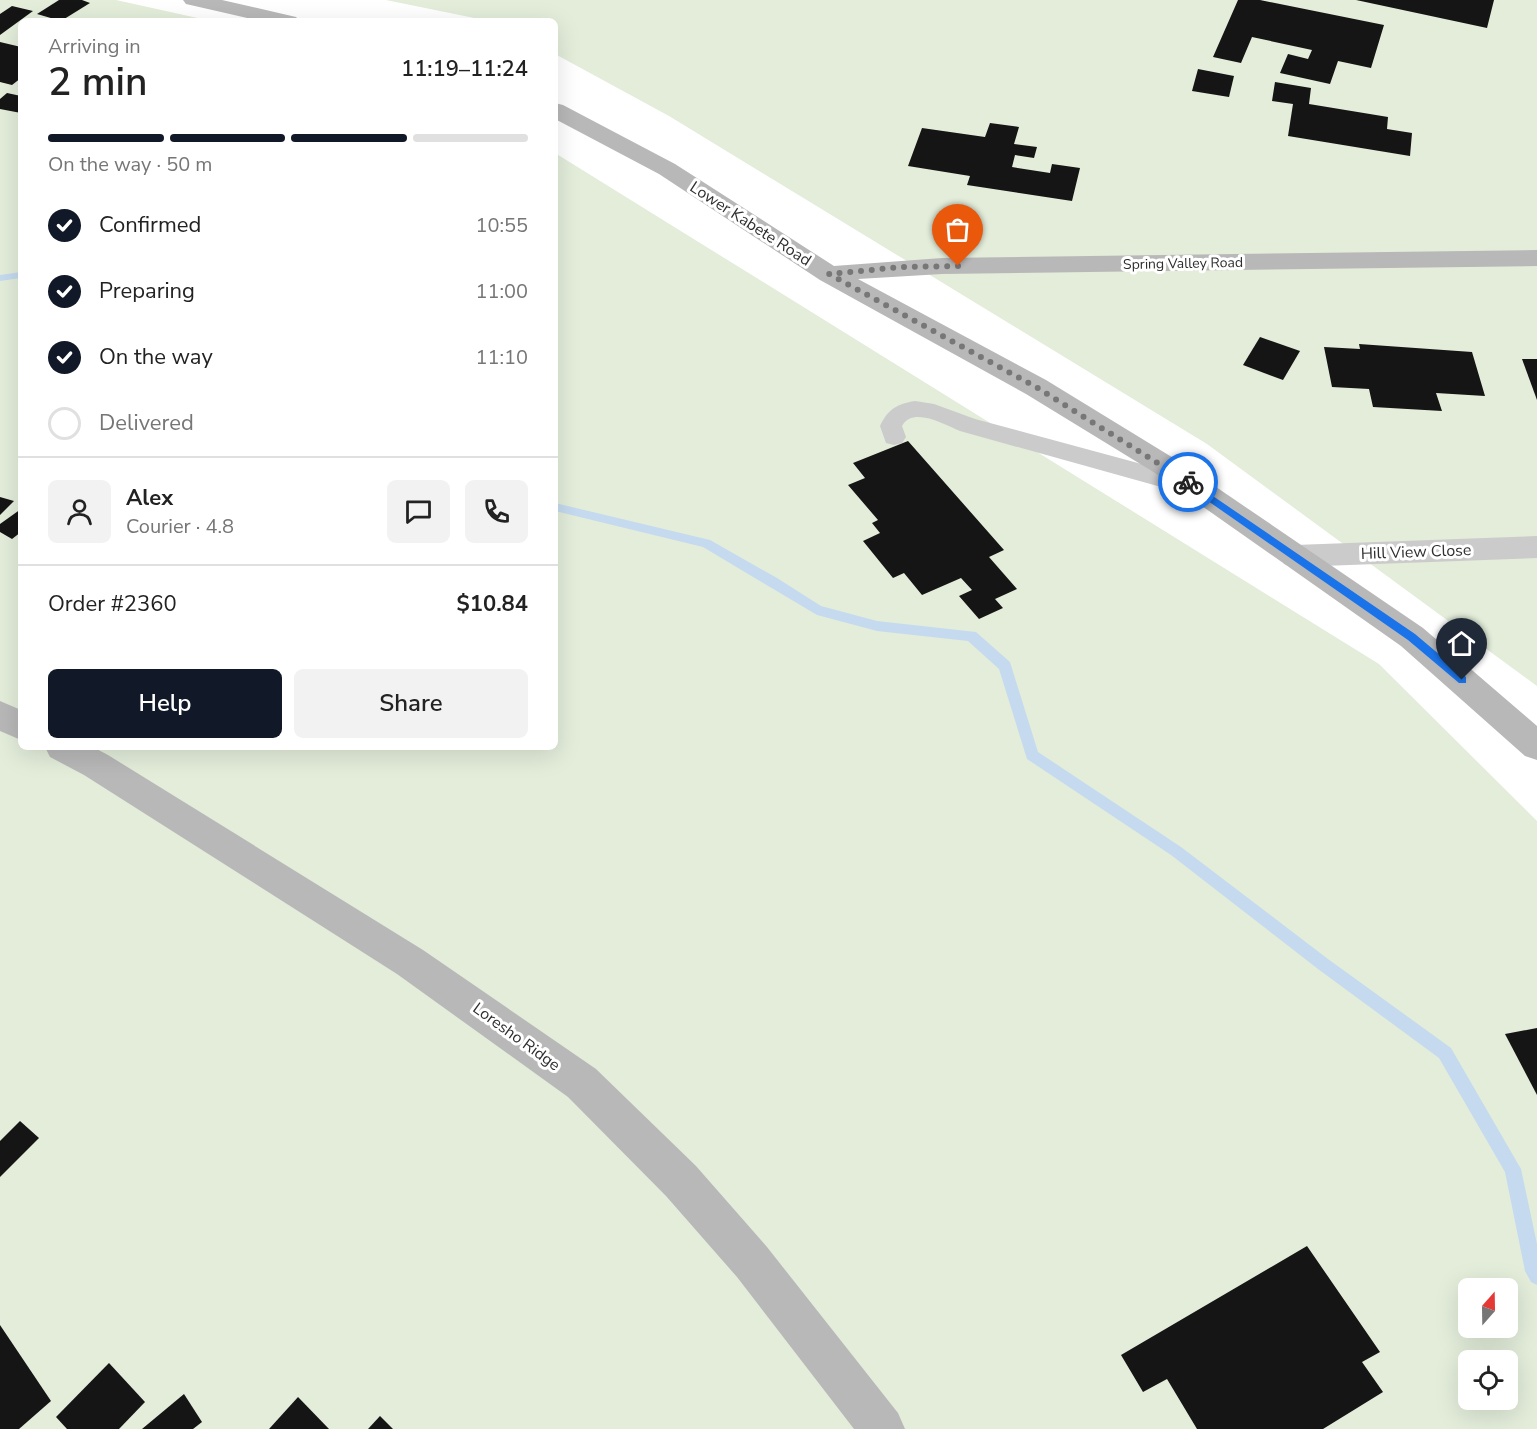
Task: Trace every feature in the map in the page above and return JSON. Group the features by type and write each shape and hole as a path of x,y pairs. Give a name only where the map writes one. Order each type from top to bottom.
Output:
{"street":[{"path":"193,0 275,18"},
{"name":"Lower Kabete Road","path":"558,112 667,169 829,274 1036,387 1125,441 1412,637 1537,746"},
{"name":"Spring Valley Road","path":"829,274 942,266 1537,258"},
{"name":"Hill View Close","path":"1295,556 1537,547"},
{"path":"0,715 18,724"},
{"name":"Loresho Ridge","path":"68,750 96,765 400,956 494,1019 582,1083 681,1181 752,1262 882,1429"}],"lane":[{"path":"894,437 891,426 898,414 914,409 939,414 968,425 1197,489"}],"green space":[{"path":"0,0 116,0 197,18 18,18 18,750 558,750 558,155 1379,664 1537,821 1537,1429 0,1429"},
{"path":"386,0 1537,0 1537,686 1207,444 669,116 558,56 558,18 474,18"}],"building":[{"path":"59,0 82,0 90,3 66,18 51,18 37,14"},
{"path":"1238,0 1260,0 1384,25 1371,68 1338,61 1330,84 1280,73 1288,54 1308,59 1312,50 1252,37 1241,63 1213,57"},
{"path":"1356,0 1494,0 1487,28"},
{"path":"12,6 33,11 23,18 18,18 18,22 0,35 0,14"},
{"path":"0,42 18,46 18,80 12,85 0,82"},
{"path":"1198,69 1234,76 1229,97 1192,91"},
{"path":"1275,82 1311,88 1309,104 1388,117 1387,129 1412,133 1410,156 1288,136 1293,104 1272,101"},
{"path":"7,93 18,95 18,112 0,109 0,99"},
{"path":"990,123 1019,127 1014,144 1037,147 1034,158 1015,155 1012,167 1050,173 1052,164 1080,168 1072,201 967,185 970,176 908,166 922,128 985,137"},
{"path":"1260,337 1300,351 1283,380 1243,365"},
{"path":"1359,344 1472,352 1485,396 1436,393 1442,411 1373,407 1369,389 1332,387 1324,347 1360,349"},
{"path":"1522,359 1537,359 1537,400"},
{"path":"908,441 1004,550 989,557 1017,589 995,599 1003,608 979,619 959,596 972,590 961,578 922,595 904,573 893,578 863,541 880,533 872,523 878,520 848,485 865,478 853,463"},
{"path":"0,497 14,501 0,515"},
{"path":"18,511 18,534 12,539 0,532 0,524"},
{"path":"1537,1028 1537,1095 1505,1034"},
{"path":"20,1121 39,1138 0,1177 0,1141"},
{"path":"1307,1246 1380,1352 1362,1362 1383,1392 1323,1429 1197,1429 1167,1379 1143,1392 1121,1355"},
{"path":"0,1325 51,1401 19,1429 0,1429"},
{"path":"109,1363 145,1402 119,1429 67,1429 56,1417"},
{"path":"184,1394 202,1422 193,1429 142,1429"},
{"path":"298,1397 329,1429 269,1429"},
{"path":"380,1416 393,1429 368,1429"}],"waterway":[{"path":"0,278 18,275"},
{"path":"558,508 706,543 773,581 817,610 877,626 971,636 1005,666 1032,755 1176,851 1323,964 1445,1053 1513,1169 1534,1271 1537,1276"}],"way so far":[{"path":"958,266 902,267 829,274 1036,387 1188,482"}],"route":[{"path":"1188,482 1412,637 1462,680"}]}
